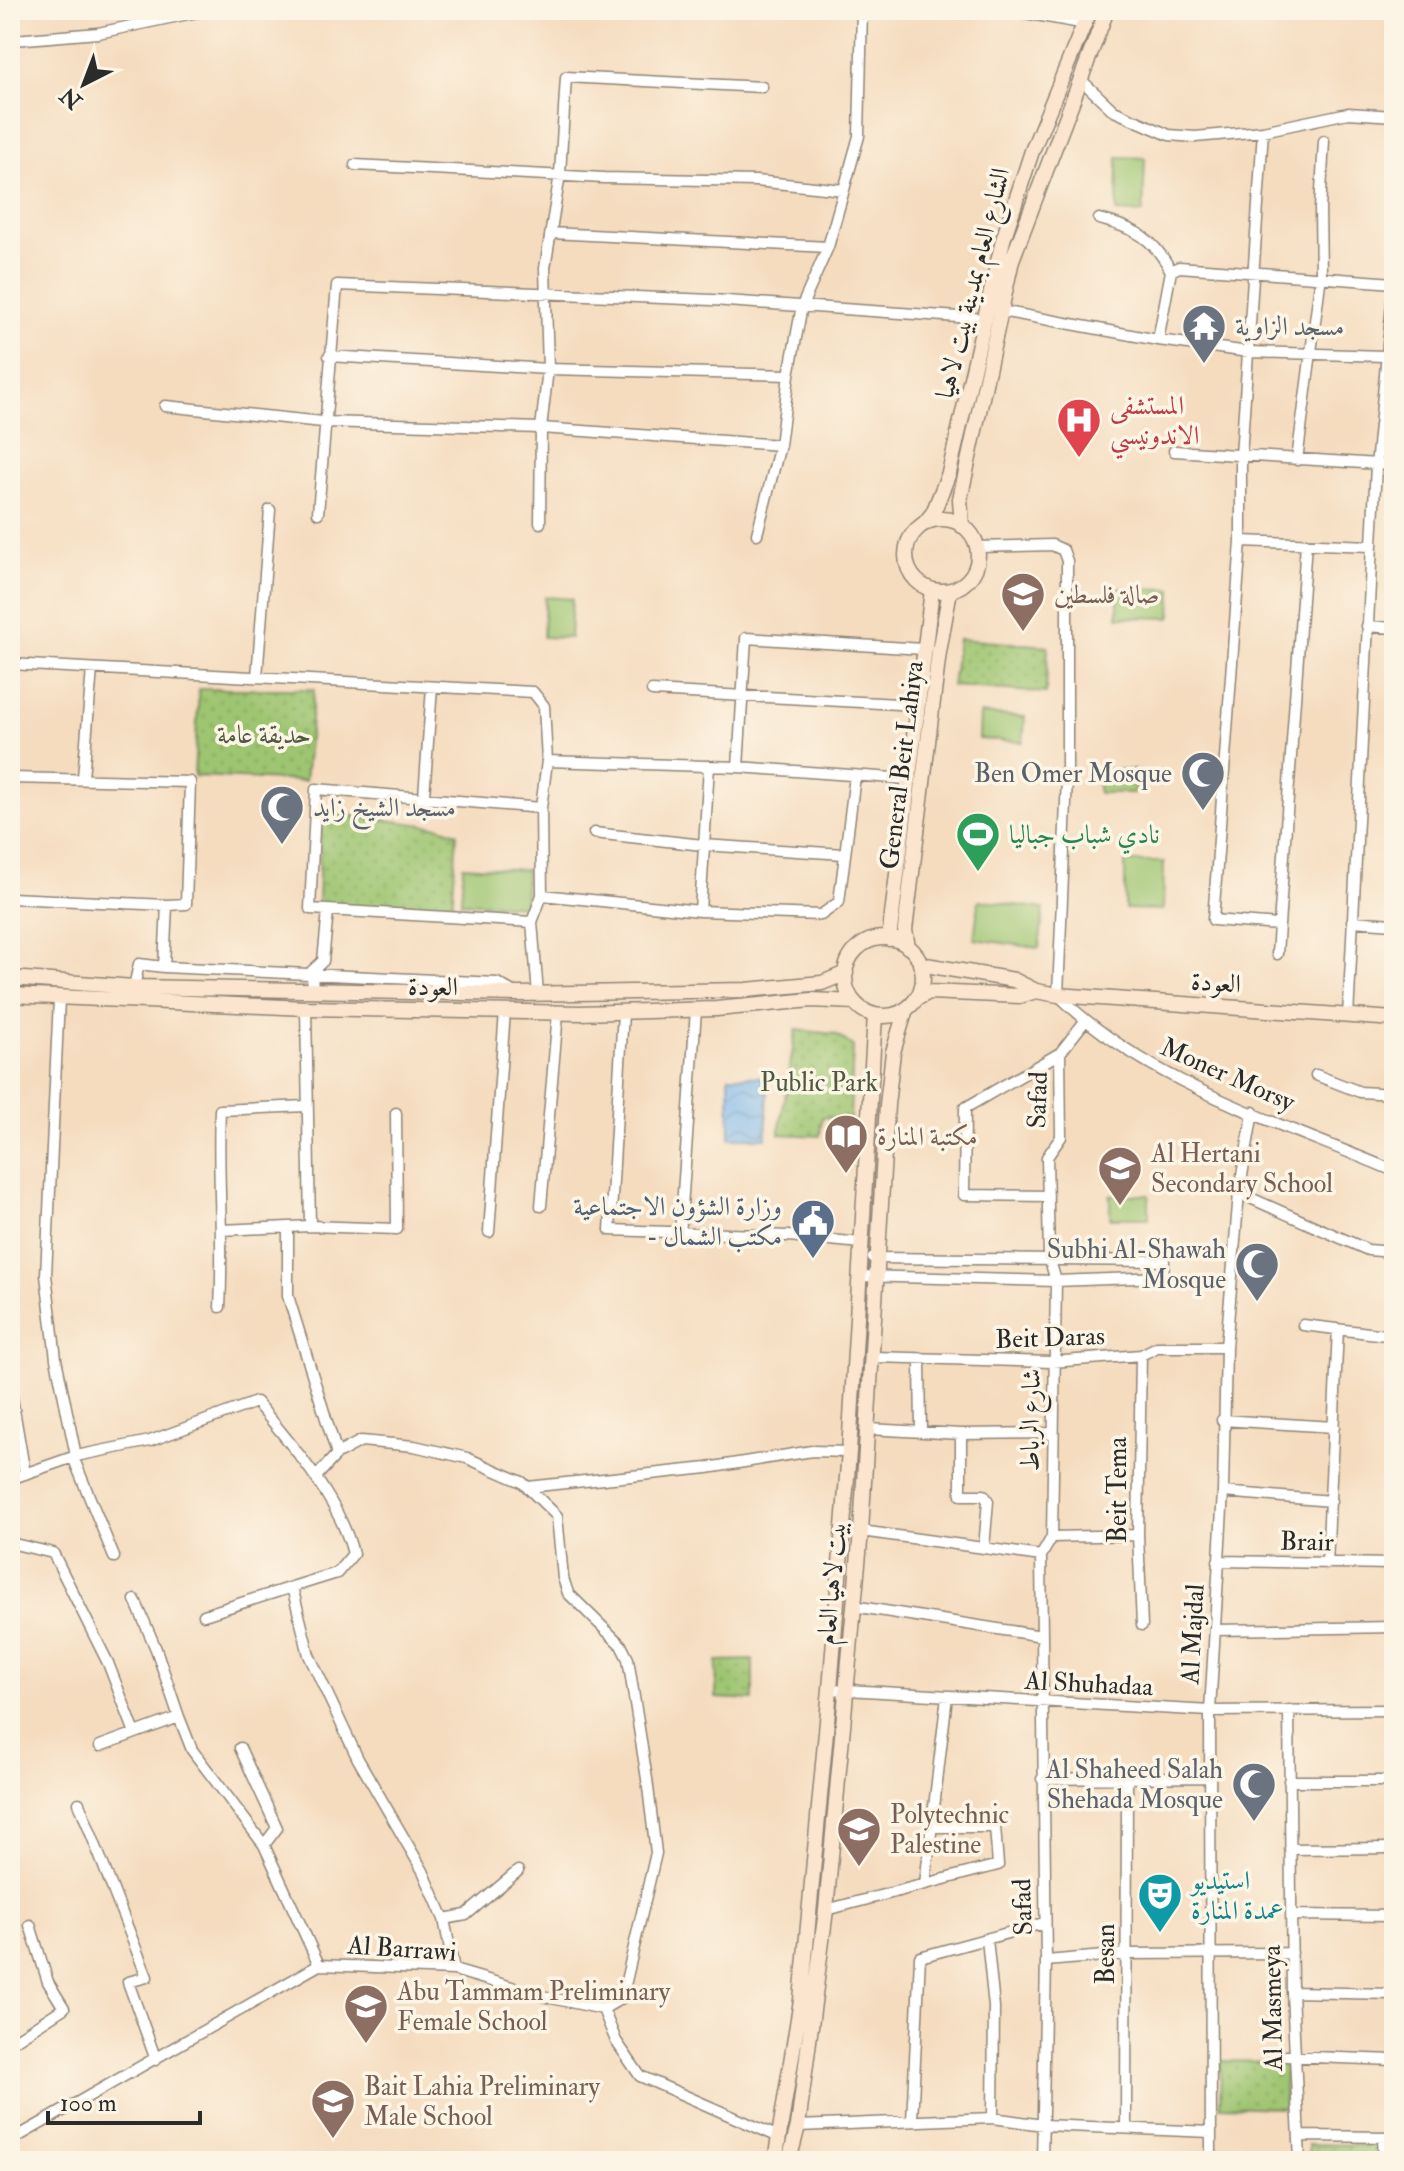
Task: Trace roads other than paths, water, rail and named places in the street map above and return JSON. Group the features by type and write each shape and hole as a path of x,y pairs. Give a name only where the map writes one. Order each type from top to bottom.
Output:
{"main road":[{"path":"962,526 943,519 924,524 910,538 907,561 913,577 932,590 950,590 972,574 977,547 962,526 960,499 1012,260 1107,10"},
{"name":"الشارع العام بمدينة بيت لاهيا","path":"924,524 933,513 949,473 1003,240 1032,151 1088,17"},
{"name":"General Beit Lahiya","path":"889,939 932,590"},
{"name":"General Beit Lahiya","path":"908,947 909,899 939,652 950,590"},
{"path":"877,939 889,939 908,947 920,964 923,980 911,1004 894,1014 875,1015 854,1002 848,991 846,973 852,955 860,947 877,939"},
{"name":"العودة","path":"920,964 1014,980 1036,991 1058,995 1394,1019"},
{"name":"العودة","path":"10,978 134,987 538,994 746,990 822,983 846,973"},
{"name":"العودة","path":"911,1004 929,992 1020,996 1036,991"},
{"name":"العودة","path":"10,995 306,1008 558,1013 696,1010 812,1000 854,1002"},
{"name":"بيت لاهيا العام","path":"775,2161 801,2000 837,1689 853,1606 861,1531 893,1052 911,1004"},
{"name":"بيت لاهيا العام","path":"789,2161 798,2126 826,1910 858,1276 875,1015"}],"street":[{"path":"14,40 98,33 207,10"},
{"path":"757,534 780,445 802,306 828,247 859,136 862,10"},
{"path":"1009,10 1088,17"},
{"path":"540,523 541,428 548,369 545,268 560,174 566,77 762,87"},
{"path":"1080,79 1114,111 1169,135 1195,137 1263,131 1348,113 1394,116"},
{"path":"1263,131 1241,456 1241,541 1213,920 1279,925"},
{"path":"1297,460 1321,275 1320,209 1324,141"},
{"path":"355,165 604,178 756,181 844,190"},
{"path":"1099,219 1131,227 1161,252 1171,271 1158,340"},
{"path":"551,233 828,247"},
{"path":"1171,271 1179,267 1321,275 1394,283 1384,356 1388,386 1376,466 1348,1017"},
{"path":"318,513 323,422 337,285 802,306 987,319"},
{"path":"1001,311 1158,340 1249,352 1384,356"},
{"path":"329,356 548,369 789,375"},
{"path":"165,406 323,422 541,428 780,445"},
{"path":"1174,451 1394,465"},
{"path":"257,677 270,510"},
{"path":"1241,541 1371,546"},
{"path":"1277,954 1306,543"},
{"path":"977,547 1052,545 1063,550 1067,561 1067,778 1058,995"},
{"path":"1367,626 1394,628"},
{"path":"738,767 746,638 923,649"},
{"path":"10,664 533,692 544,706 547,761 541,808 542,895 532,922 538,994"},
{"path":"83,778 92,669"},
{"path":"424,796 432,687"},
{"path":"652,691 917,705"},
{"path":"547,761 738,767 907,779"},
{"path":"700,911 709,766"},
{"path":"542,895 700,911 821,915 839,902 855,776"},
{"path":"10,778 190,782 186,904 10,898"},
{"path":"532,922 310,909 316,789 541,808"},
{"path":"594,833 703,845 844,854"},
{"path":"164,967 167,905"},
{"path":"312,971 323,961 328,911"},
{"path":"1352,921 1394,924"},
{"path":"134,987 139,964 497,983 519,994"},
{"path":"312,971 313,991"},
{"name":"Moner Morsy","path":"1058,995 1085,1021 1156,1067 1394,1171"},
{"path":"59,999 46,1275 56,1359 74,1457 114,1557"},
{"path":"306,1008 310,1226"},
{"path":"680,1235 696,1010"},
{"path":"489,1232 505,1011"},
{"path":"541,1206 558,1013"},
{"path":"623,1013 610,1230 680,1235 788,1236 860,1250 877,1259 1049,1257 1164,1261 1163,1277 1056,1281 858,1276"},
{"name":"Safad","path":"1056,1281 1049,1257 1047,1157 1061,1137 1060,1053 1085,1021"},
{"path":"1048,1196 964,1195 965,1108 1060,1053"},
{"path":"1316,1075 1360,1092 1394,1094"},
{"path":"220,1307 221,1230 217,1177 220,1110 306,1106"},
{"name":"Al Majdal","path":"1211,2161 1210,1711 1223,1492 1222,1420 1226,1347 1239,1193 1253,1112"},
{"path":"221,1230 310,1226 397,1229 396,1113"},
{"path":"1239,1193 1368,1250 1394,1252"},
{"path":"288,1229 288,1296 337,1454"},
{"name":"شارع الرباط","path":"1052,1537 1052,1362 1056,1281"},
{"path":"1303,1325 1394,1336"},
{"path":"1327,1564 1338,1329"},
{"name":"Beit Daras","path":"873,1357 1052,1362 1141,1355 1157,1347 1226,1347"},
{"name":"Beit Tema","path":"1141,1355 1138,1535 1142,1625"},
{"path":"920,1360 921,1431"},
{"path":"10,1386 25,1474"},
{"path":"10,1479 74,1457 150,1441 256,1402 316,1477 349,1536 353,1554 337,1573 204,1615"},
{"path":"1222,1420 1334,1427"},
{"path":"868,1429 961,1434 1051,1433"},
{"path":"961,1434 961,1495 984,1495 988,1501 984,1548"},
{"path":"316,1477 337,1454 361,1441 414,1446 467,1458 528,1487 557,1516 563,1578 568,1593 627,1655 656,1853 622,1998 603,2009 616,2041 640,2076 779,2137"},
{"path":"528,1487 707,1468 812,1451 849,1452"},
{"path":"1223,1492 1331,1501"},
{"path":"861,1531 1041,1556 1052,1537 1138,1535"},
{"path":"10,1543 53,1553 108,1663 135,1733"},
{"name":"Safad","path":"1041,1556 1046,1961 1042,2161"},
{"name":"Brair","path":"1218,1561 1394,1564"},
{"path":"292,1587 309,1655 358,1759 423,1871 444,1919 454,1970"},
{"path":"135,1600 192,1750 264,1845 319,1965"},
{"path":"853,1606 1042,1636"},
{"path":"1215,1630 1394,1627"},
{"name":"Al Shuhadaa","path":"837,1689 1210,1711 1394,1710"},
{"path":"925,1884 947,1696"},
{"name":"Al Masmeya","path":"1289,1710 1292,1915 1290,2056 1300,2161"},
{"path":"100,1746 179,1717"},
{"path":"240,1748 277,1828 264,1845"},
{"path":"1042,1779 1210,1777"},
{"name":"Besan","path":"1126,2128 1127,1779"},
{"path":"1289,1781 1394,1781"},
{"path":"79,1803 147,1977 128,1982 156,2060"},
{"path":"826,1910 998,1865 995,1827 932,1827"},
{"path":"1290,1849 1394,1848"},
{"path":"444,1919 466,1915 518,1871"},
{"path":"1292,1915 1394,1916"},
{"path":"912,2121 920,1957 1044,1923"},
{"path":"10,2043 64,2008 48,1982 30,1925"},
{"path":"987,1939 994,2007 993,2118"},
{"path":"1046,1961 1127,1954 1292,1953"},
{"name":"Al Barrawi","path":"10,2141 319,1965 454,1970 542,1996 603,2009"},
{"path":"1292,1992 1394,1994"},
{"path":"1290,2056 1394,2060"},
{"path":"798,2126 993,2118 1043,2125 1211,2132"},
{"path":"1299,2136 1388,2137 1384,2161"}],"water":[{"path":"729,1076 761,1077 768,1091 766,1138 730,1138"}],"place":[{"name":"مسجد الزاوية","path":"1204,365"},
{"name":"المستشفى الاندونيسي","path":"1079,459"},
{"name":"صالة فلسطين","path":"1023,633"},
{"name":"Ben Omer Mosque","path":"1203,812"},
{"name":"مسجد الشيخ زايد","path":"282,846"},
{"name":"نادي شباب جباليا","path":"978,873"},
{"name":"مكتبة المنارة","path":"846,1175"},
{"name":"Al Hertani Secondary School","path":"1120,1207"},
{"name":"وزارة الشؤون الاجتماعية - مكتب الشمال","path":"813,1260"},
{"name":"Subhi Al-Shawah Mosque","path":"1257,1303"},
{"name":"Al Shaheed Salah Shehada Mosque","path":"1254,1823"},
{"name":"Polytechnic Palestine","path":"859,1868"},
{"name":"استيديو عمدة المنارة","path":"1160,1934"},
{"name":"Abu Tammam Preliminary Female School","path":"366,2045"},
{"name":"Bait Lahia Preliminary Male School","path":"333,2140"}],"park label":[{"name":"حديقة عامة","path":"264,734"},
{"name":"Public Park","path":"819,1082"}]}
